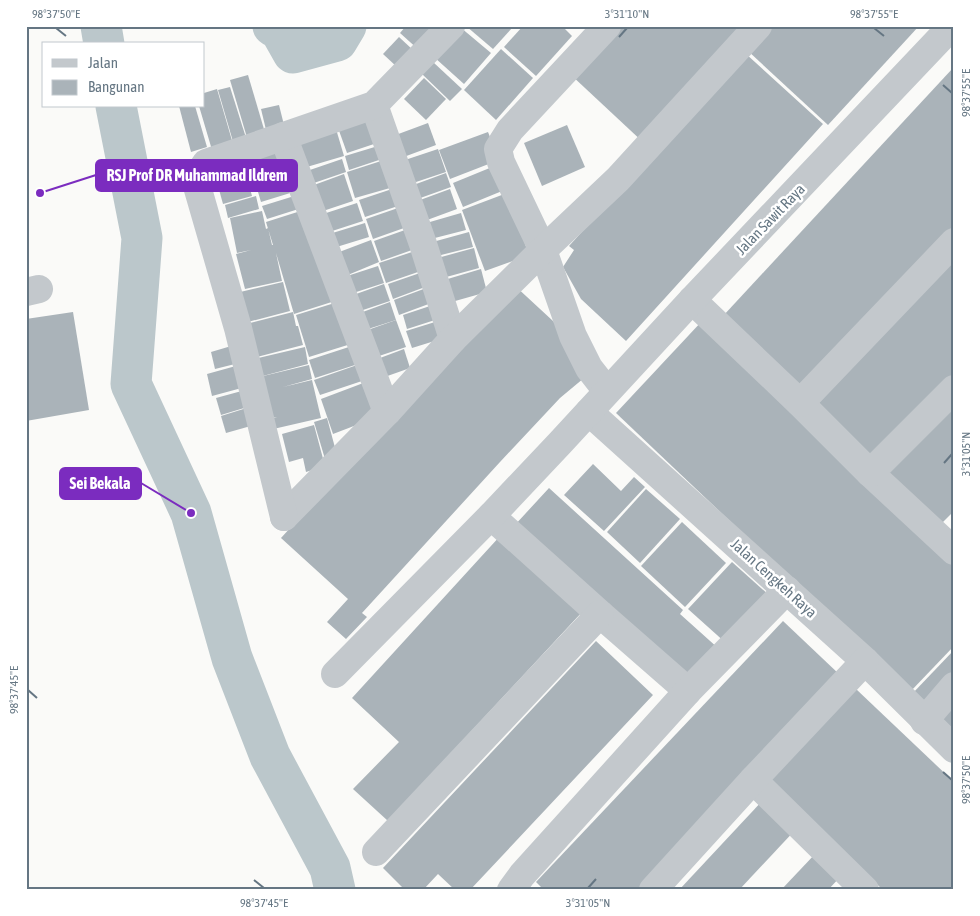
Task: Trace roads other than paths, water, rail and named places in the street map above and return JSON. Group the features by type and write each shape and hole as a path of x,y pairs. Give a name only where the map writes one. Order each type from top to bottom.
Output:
{"street":[{"path":"451,26 374,105 206,163 196,178 238,328 284,516 387,412 453,339 618,179 758,26"},
{"path":"607,26 510,130 498,149 501,162 543,250 573,336 589,368 608,391"},
{"name":"Jalan Sawit Raya","path":"335,674 491,516 692,300 950,37"},
{"path":"374,105 423,244 453,339"},
{"path":"283,136 387,412"},
{"path":"800,402 954,242"},
{"path":"692,300 800,402 870,474 949,537"},
{"path":"870,474 954,389"},
{"name":"Jalan Cengkeh Raya","path":"589,412 865,661 954,749"},
{"path":"491,516 688,691"},
{"path":"524,885 688,691 787,590"},
{"path":"376,852 600,614"},
{"path":"653,890 865,661"},
{"path":"924,721 954,686"},
{"path":"753,780 848,884"}],"waterway":[{"path":"101,26 104,42"},
{"path":"273,26 280,30 293,53 337,41 346,26"},
{"path":"116,108 142,238 131,384 191,513 232,658 270,756 330,868 335,890"}],"place":[{"name":"RSJ Prof DR Muhammad Ildrem","path":"40,193"},
{"name":"Sei Bekala","path":"191,513"}]}
